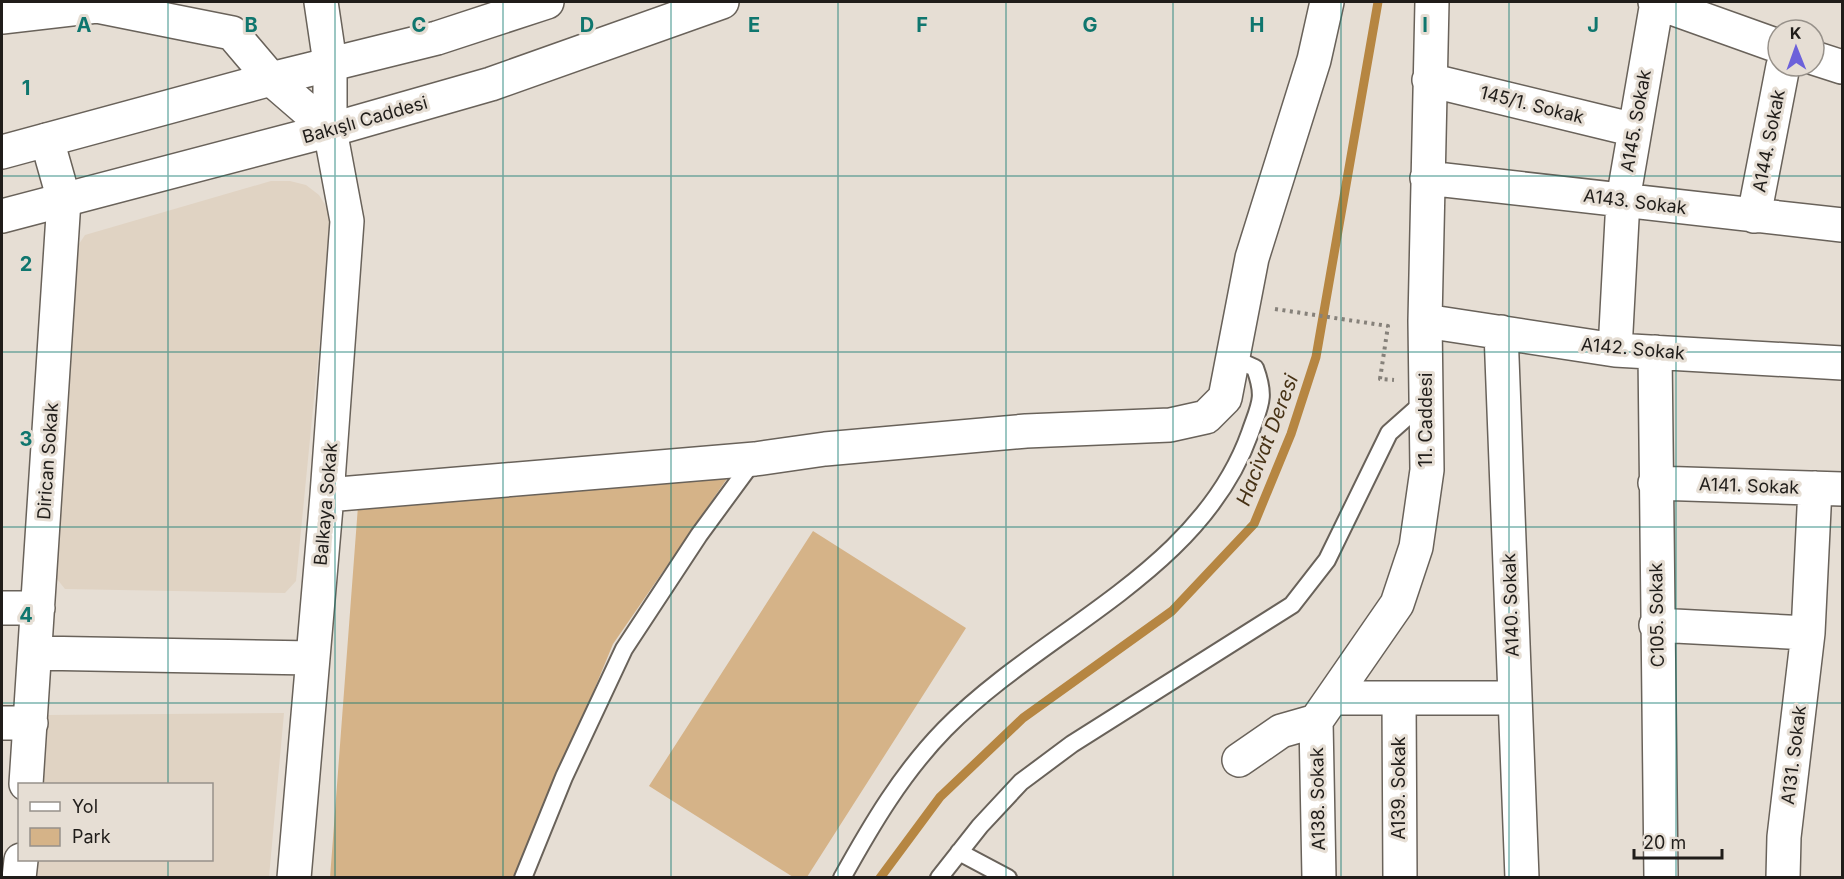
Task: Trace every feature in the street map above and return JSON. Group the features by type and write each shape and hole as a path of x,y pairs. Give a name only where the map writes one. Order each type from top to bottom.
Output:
{"street":[{"name":"Balkaya Sokak","path":"294,878 327,495 347,221 330,130 330,63 321,2"},
{"path":"2,152 330,63 437,38 547,2"},
{"name":"Bakışlı Caddesi","path":"2,216 330,130 491,84 722,2"},
{"path":"327,495 755,459 825,449 1026,431 1170,425 1206,417 1225,398 1252,258 1314,60 1327,2"},
{"name":"11. Caddesi","path":"1325,710 1397,604 1416,547 1427,470 1425,321 1432,2"},
{"path":"1656,2 1766,42"},
{"name":"A145. Sokak","path":"1615,350 1623,200 1656,2"},
{"path":"2,17 97,6 232,33 271,79 330,130"},
{"path":"1826,62 1842,67"},
{"name":"A144. Sokak","path":"1754,216 1781,78"},
{"name":"145/1. Sokak","path":"1429,80 1635,130"},
{"name":"Dirican Sokak","path":"26,783 16,723 35,653 64,200 47,140"},
{"name":"A143. Sokak","path":"1427,178 1842,225"},
{"name":"A142. Sokak","path":"1425,321 1615,350 1842,363"},
{"name":"A140. Sokak","path":"1501,332 1522,878"},
{"name":"C105. Sokak","path":"1655,352 1656,625 1661,878"},
{"name":"A141. Sokak","path":"1655,483 1829,488"},
{"name":"A131. Sokak","path":"1783,878 1784,837 1808,633 1829,488"},
{"path":"2,608 38,608"},
{"path":"1656,625 1808,633"},
{"path":"35,653 313,657"},
{"path":"1239,760 1281,730 1325,710 1398,699 1514,698"},
{"name":"A139. Sokak","path":"1398,699 1400,878"},
{"name":"A138. Sokak","path":"1320,878 1325,710"},
{"path":"19,878 21,861"}],"lane":[{"path":"843,878 898,782 946,728 1004,678 1163,557 1210,507 1239,462 1263,389 1255,368 1233,358"},
{"path":"939,878 1021,782 1072,744 1292,605 1327,560 1389,433 1426,400"},
{"path":"523,878 564,777 624,649 699,535 755,459"},
{"path":"959,852 1008,878"}],"path":[{"path":"1266,308 1388,326"}],"shaded area":[{"path":"271,181 290,181 306,185 319,195 327,208 331,226 296,581 285,593 65,589 53,574 77,247 85,235"},
{"path":"284,713 269,877 33,878 35,861 213,861 213,783 41,783 47,715"}],"green space":[{"path":"733,470 613,644 517,877 330,878 358,506"},
{"path":"813,531 966,628 807,877 793,877 649,786"}],"waterway":[{"name":"Hacivat Deresi","path":"880,878 940,797 1023,718 1172,611 1254,524 1291,434 1316,357 1378,2"}]}
